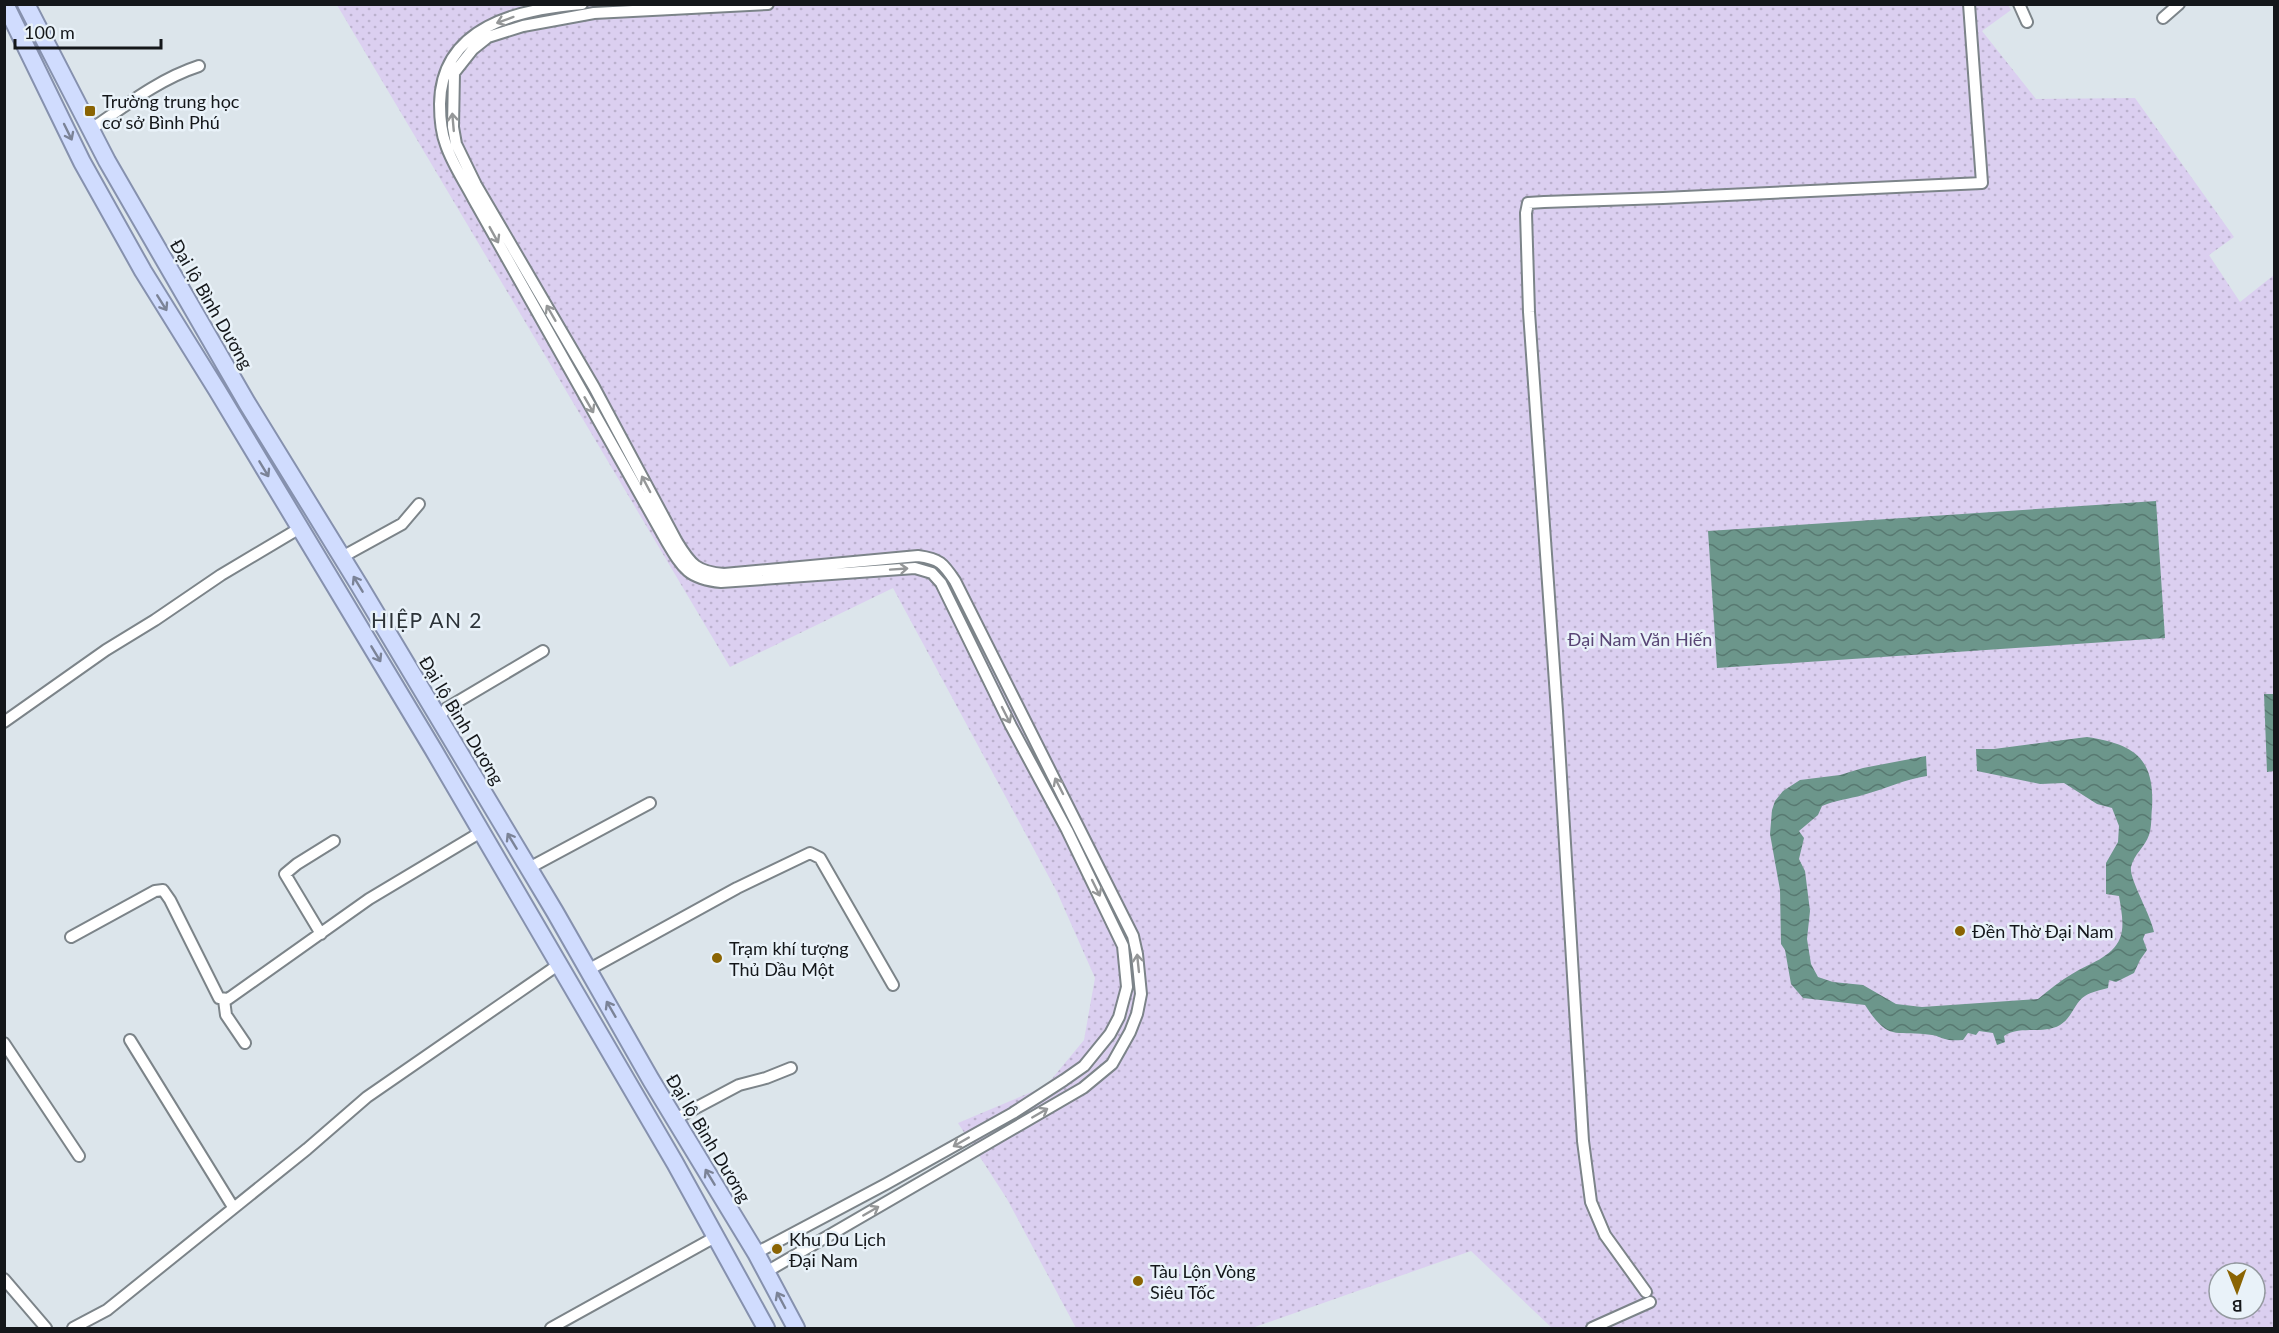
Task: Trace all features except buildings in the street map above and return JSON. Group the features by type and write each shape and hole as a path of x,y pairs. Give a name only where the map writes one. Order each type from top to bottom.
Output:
{"highway":[{"path":"5,4 82,162 143,271 300,528 481,832 717,1236 766,1329"},
{"name":"Đại lộ Bình Dương","path":"26,4 90,129 247,403 529,868 756,1253 796,1329"},
{"path":"50,96 68,86"},
{"path":"733,1266 756,1253"},
{"path":"742,1283 766,1272"}],"street":[{"path":"582,4 533,11 499,21 465,42 453,57 441,92 442,130 446,145 473,198 661,532 686,570 694,577 705,581 721,582 915,568 932,573 941,583 1011,726 1077,850 1117,932 1126,961 1127,987 1119,1017 1110,1034 1084,1066 1003,1118 886,1184 756,1253"},
{"path":"766,1272 1083,1088 1112,1064 1130,1032 1141,994 1133,936 955,581 944,565 934,558 918,556 724,574 707,573 698,569 688,560 677,542 594,387 476,185 456,144 452,111 454,73 473,49 488,37 523,26 594,13 768,4"},
{"path":"1593,1329 1648,1297 1605,1235 1592,1203 1583,1141 1557,711 1529,312 1526,213 1528,203 1982,183 1969,4"},
{"path":"2019,4 2018,7 2027,22"},
{"path":"2163,18 2179,4"},
{"path":"90,129 149,90 181,72 199,66"},
{"path":"342,557 402,524 419,504"},
{"path":"4,722 106,650 155,621 221,575 300,528"},
{"path":"438,718 447,708 543,651"},
{"path":"529,868 650,803"},
{"path":"224,1000 369,899 481,832"},
{"path":"321,934 285,874 334,841"},
{"path":"588,970 738,888 810,853 820,858 893,985"},
{"path":"71,937 155,891 163,891 168,895 219,998 224,1000"},
{"path":"73,1329 107,1310 307,1149 367,1097 558,965"},
{"path":"224,1000 226,1015 245,1043"},
{"path":"130,1040 233,1207"},
{"path":"4,1043 79,1156"},
{"path":"675,1119 739,1085 791,1068"},
{"path":"551,1329 717,1236"},
{"path":"773,1244 783,1262"},
{"path":"4,1280 46,1329"}],"green space":[{"name":"Đại Nam Văn Hiến","path":"337,5 2008,5 2011,10 1982,31 2036,99 2135,98 2234,237 2209,255 2240,302 2274,275 2274,1328 1552,1328 1471,1251 1252,1328 1076,1328 1007,1199 958,1123 1046,1086 1084,1040 1095,978 1057,892 893,588 730,667"}],"water":[{"path":"2156,501 2165,638 1717,668 1708,531"},
{"path":"2264,694 2274,694 2274,771 2267,772"},
{"path":"2087,737 2129,749 2145,765 2150,776 2152,808 2150,832 2135,858 2131,873 2154,932 2145,934 2143,939 2147,950 2134,973 2116,982 2109,980 2108,988 2085,996 2060,1025 2053,1028 2010,1033 2004,1036 2005,1042 1997,1045 1993,1033 1979,1031 1976,1035 1968,1033 1963,1040 1947,1040 1934,1035 1893,1032 1880,1025 1865,1005 1803,998 1791,984 1785,950 1781,944 1780,890 1770,834 1775,801 1783,791 1800,780 1840,775 1863,768 1926,756 1927,776 1822,806 1818,815 1799,831 1804,838 1799,859 1805,871 1810,911 1807,939 1811,964 1818,977 1833,982 1863,985 1896,1004 1922,1007 2038,999 2078,970 2112,950 2120,938 2122,912 2119,896 2106,894 2106,863 2118,842 2119,826 2112,808 2097,804 2064,783 2040,784 1977,771 1976,749 1994,749"}],"place":[{"name":"Trường trung học cơ sở Bình Phú","path":"90,111"},
{"name":"Đền Thờ Đại Nam","path":"1960,931"},
{"name":"Trạm khí tượng Thủ Dầu Một","path":"717,958"},
{"name":"Khu Du Lịch Đại Nam","path":"777,1249"},
{"name":"Tàu Lộn Vòng Siêu Tốc","path":"1138,1281"}],"district":[{"name":"HIỆP AN 2","path":"427,619"}]}
